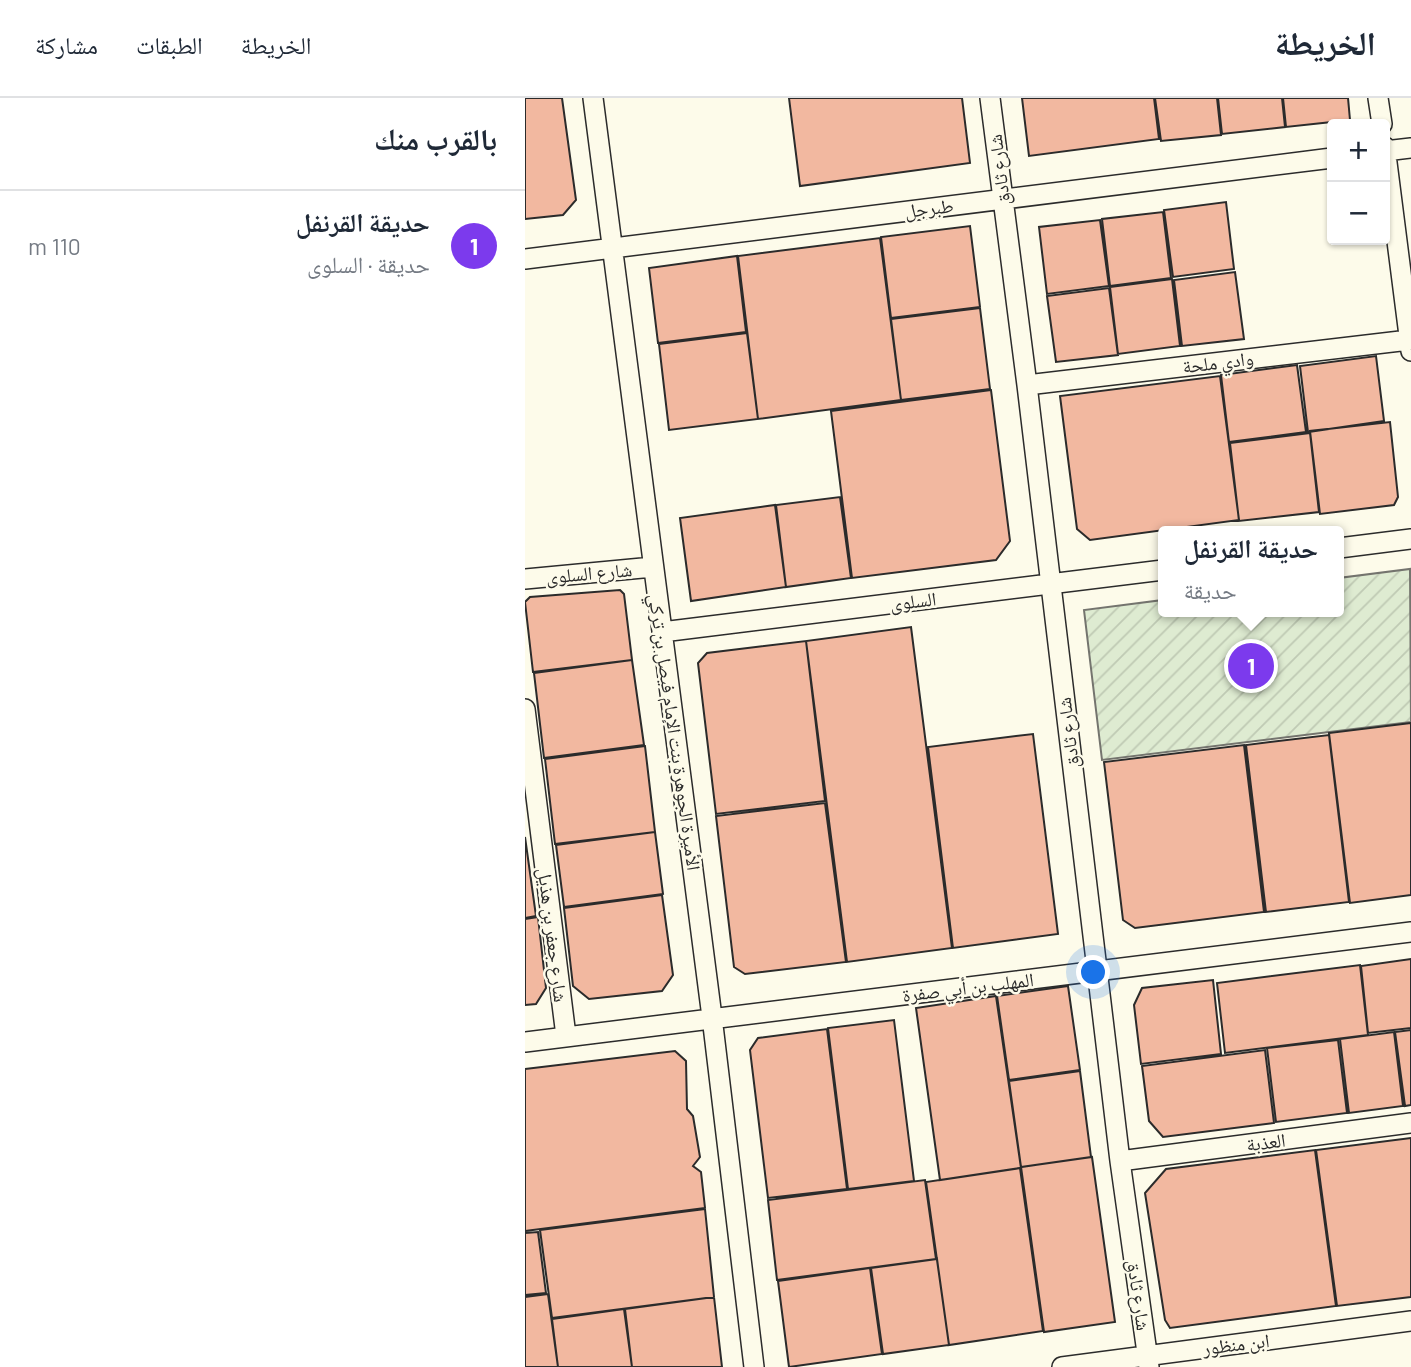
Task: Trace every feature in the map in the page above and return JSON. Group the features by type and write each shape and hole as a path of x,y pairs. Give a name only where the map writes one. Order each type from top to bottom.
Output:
{"street":[{"name":"الأميرة الجوهرة بنت الإمام فيصل بن تركي","path":"593,98 712,1017 754,1367"},
{"name":"شارع ثادق","path":"990,98 1120,1161 1148,1361"},
{"path":"1378,98 1381,119"},
{"path":"1390,150 1411,148"},
{"name":"طبرجل","path":"525,259 1327,159"},
{"path":"1389,182 1410,346"},
{"name":"وادي ملحة","path":"1027,385 1410,346"},
{"path":"1344,547 1411,539"},
{"name":"شارع السلوى","path":"525,579 653,567"},
{"name":"السلوى","path":"662,632 1158,571"},
{"name":"شارع جعفر بن هذيل","path":"525,709 566,1036"},
{"name":"المهلب بن أبي صفرة","path":"525,1042 1411,933"},
{"name":"العذبة","path":"1120,1161 1411,1123"},
{"name":"ابن منظور","path":"1062,1367 1148,1361 1411,1321"}],"green space":[{"path":"1410,569 1411,722 1102,760 1084,610 1158,601 1158,617 1344,617 1344,577"}],"building":[{"path":"525,98 562,98 576,200 563,215 525,219"},
{"path":"789,98 962,98 970,163 800,186"},
{"path":"1022,98 1154,98 1159,139 1029,156"},
{"path":"1155,98 1217,98 1221,135 1161,141"},
{"path":"1218,98 1282,98 1285,127 1222,134"},
{"path":"1283,98 1348,98 1350,119 1327,119 1327,123 1286,127"},
{"path":"1226,202 1234,269 1173,277 1164,210"},
{"path":"1163,212 1171,278 1110,286 1102,219"},
{"path":"1100,220 1109,286 1047,294 1039,227"},
{"path":"970,226 980,307 891,318 881,237"},
{"path":"880,238 901,400 758,419 738,256"},
{"path":"737,256 746,332 658,343 649,268"},
{"path":"1235,272 1244,339 1182,346 1174,280"},
{"path":"1172,279 1180,346 1118,354 1110,287"},
{"path":"1109,288 1118,355 1056,362 1047,296"},
{"path":"980,308 990,389 901,400 891,319"},
{"path":"747,333 758,419 669,430 659,344"},
{"path":"1376,356 1384,421 1308,432 1300,366"},
{"path":"1297,365 1306,432 1229,442 1221,375"},
{"path":"1220,376 1239,520 1194,526 1158,526 1158,531 1090,540 1077,529 1060,396"},
{"path":"991,390 1010,541 996,560 852,578 831,411"},
{"path":"1390,422 1398,497 1394,505 1320,514 1310,431"},
{"path":"1310,433 1319,512 1239,521 1230,443"},
{"path":"840,497 851,578 786,587 776,505"},
{"path":"775,505 786,587 691,601 680,518"},
{"path":"620,590 624,594 632,660 533,672 525,602 530,597"},
{"path":"911,627 952,948 847,962 806,641"},
{"path":"806,641 825,801 716,814 698,663 707,653"},
{"path":"632,660 644,745 544,758 534,673"},
{"path":"1411,723 1411,895 1350,903 1329,733"},
{"path":"1033,734 1058,934 953,948 928,747"},
{"path":"1329,735 1349,902 1266,912 1246,745"},
{"path":"1244,745 1264,912 1135,928 1123,920 1104,762"},
{"path":"645,746 655,832 555,844 545,759"},
{"path":"825,803 846,962 745,974 734,967 716,816"},
{"path":"655,832 663,894 564,907 556,845"},
{"path":"525,837 536,916 525,918"},
{"path":"662,895 673,975 662,991 589,999 573,986 564,908"},
{"path":"538,917 546,988 536,1004 525,1005 525,919"},
{"path":"1411,959 1411,1028 1368,1033 1361,966"},
{"path":"1360,965 1368,1035 1225,1053 1217,983"},
{"path":"1213,980 1221,1054 1141,1064 1134,1005 1142,988"},
{"path":"1068,986 1080,1070 1009,1080 997,996"},
{"path":"996,996 1021,1168 940,1180 916,1008"},
{"path":"894,1020 914,1181 848,1189 828,1028"},
{"path":"827,1029 847,1189 768,1198 750,1050 758,1038"},
{"path":"1411,1030 1411,1105 1405,1106 1395,1032"},
{"path":"1394,1032 1403,1106 1349,1113 1340,1039"},
{"path":"1338,1040 1347,1113 1276,1122 1267,1048"},
{"path":"1265,1050 1274,1123 1163,1137 1149,1121 1142,1066"},
{"path":"675,1051 686,1061 687,1109 693,1116 700,1157 693,1166 701,1172 705,1208 525,1231 525,1069"},
{"path":"1080,1071 1091,1157 1021,1167 1009,1081"},
{"path":"1411,1138 1411,1297 1337,1306 1316,1150"},
{"path":"1315,1150 1336,1306 1170,1328 1165,1320 1145,1193 1166,1169"},
{"path":"1092,1157 1115,1322 1044,1332 1021,1167"},
{"path":"1020,1168 1043,1331 949,1345 926,1182"},
{"path":"925,1180 936,1259 777,1280 768,1200"},
{"path":"705,1209 714,1297 552,1318 540,1230"},
{"path":"538,1232 546,1293 525,1295 525,1233"},
{"path":"937,1259 949,1345 883,1354 871,1268"},
{"path":"870,1268 882,1354 789,1367 778,1281"},
{"path":"548,1294 558,1367 525,1367 525,1297"},
{"path":"714,1297 722,1367 632,1367 625,1309"},
{"path":"624,1309 632,1367 558,1367 552,1319"}],"place":[{"name":"حديقة القرنفل","path":"1251,666"}]}
